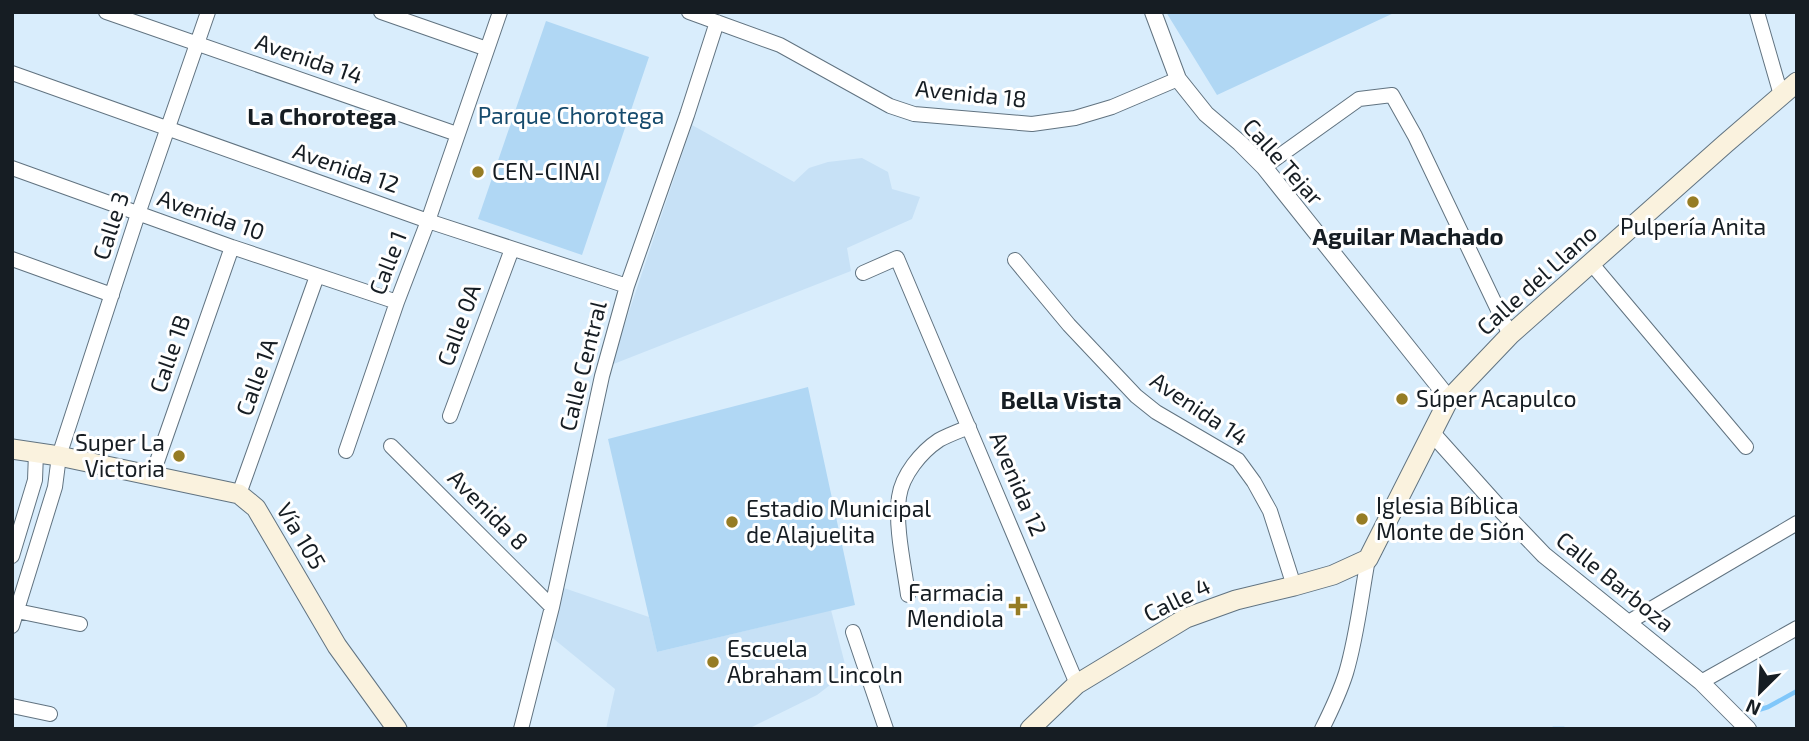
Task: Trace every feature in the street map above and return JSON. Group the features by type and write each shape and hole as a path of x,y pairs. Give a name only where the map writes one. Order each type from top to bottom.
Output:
{"main road":[{"name":"Calle del Llano","path":"1368,559 1449,399 1510,335 1797,82"},
{"path":"12,449 60,456 239,494"},
{"name":"Vía 105","path":"239,494 256,508 337,646 397,729"},
{"name":"Calle 4","path":"1030,729 1077,684 1186,618 1236,600 1333,575 1368,559"}],"street":[{"name":"Avenida 14","path":"106,12 457,134"},
{"name":"Calle 3","path":"12,626 14,611 55,486 60,456 138,214 208,12"},
{"path":"381,12 487,49"},
{"name":"Calle 1","path":"346,451 500,12"},
{"name":"Avenida 18","path":"689,12 780,44 890,106 914,114 1032,124 1075,118 1112,107 1178,79"},
{"name":"Calle Tejar","path":"1153,12 1178,79 1206,114 1264,167 1449,399"},
{"path":"1757,12 1781,95"},
{"name":"Calle Central","path":"521,729 552,607 602,376 626,285 717,22"},
{"name":"Avenida 12","path":"12,73 428,221 626,285"},
{"path":"1264,167 1359,99 1392,95 1415,136 1510,335"},
{"name":"Avenida 10","path":"12,168 232,247 397,302"},
{"name":"Calle 1B","path":"152,476 232,247"},
{"name":"Calle 0A","path":"450,416 512,249"},
{"name":"Avenida 12","path":"863,273 897,258 1077,684"},
{"path":"12,259 112,295"},
{"name":"Avenida 14","path":"1015,260 1069,325 1136,396 1156,412 1238,460 1270,511 1294,586"},
{"path":"1591,263 1746,447"},
{"name":"Calle 1A","path":"239,494 317,276"},
{"path":"908,595 898,521 899,495 911,467 924,453 939,441 969,427"},
{"name":"Calle Barboza","path":"1432,433 1544,555 1701,681 1748,729"},
{"name":"Avenida 8","path":"391,446 552,607"},
{"path":"12,556 34,480 36,453"},
{"path":"1627,623 1797,523"},
{"path":"1322,729 1346,674 1368,559"},
{"path":"14,611 80,624"},
{"path":"1701,681 1797,628"},
{"path":"853,632 886,729"},
{"path":"12,706 50,713"}],"shaded area":[{"path":"692,125 794,182 809,168 828,162 862,158 888,172 892,189 920,197 912,219 847,248 851,271 611,365"},
{"name":"Escuela Abraham Lincoln","path":"558,586 649,617 657,652 831,610 847,672 817,695 751,729 606,729 615,689 549,635"}],"green space":[{"path":"1166,12 1396,12 1217,95"},
{"name":"Parque Chorotega","path":"546,21 649,57 582,255 478,219"},
{"name":"Estadio Municipal de Alajuelita","path":"808,387 855,605 657,652 608,439"}],"waterway":[{"path":"1755,711 1797,691"},
{"path":"1553,729 1564,729"}],"place":[{"name":"CEN-CINAI","path":"478,172"},
{"name":"Pulpería Anita","path":"1693,202"},
{"name":"Súper Acapulco","path":"1402,399"},
{"name":"Super La Victoria","path":"179,456"},
{"name":"Iglesia Bíblica Monte de Sión","path":"1362,519"},
{"name":"Estadio Municipal de Alajuelita","path":"732,522"},
{"name":"Farmacia Mendiola","path":"1018,606"},
{"name":"Escuela Abraham Lincoln","path":"713,662"}],"district":[{"name":"La Chorotega","path":"322,117"},
{"name":"Aguilar Machado","path":"1408,237"},
{"name":"Bella Vista","path":"1061,401"}]}
